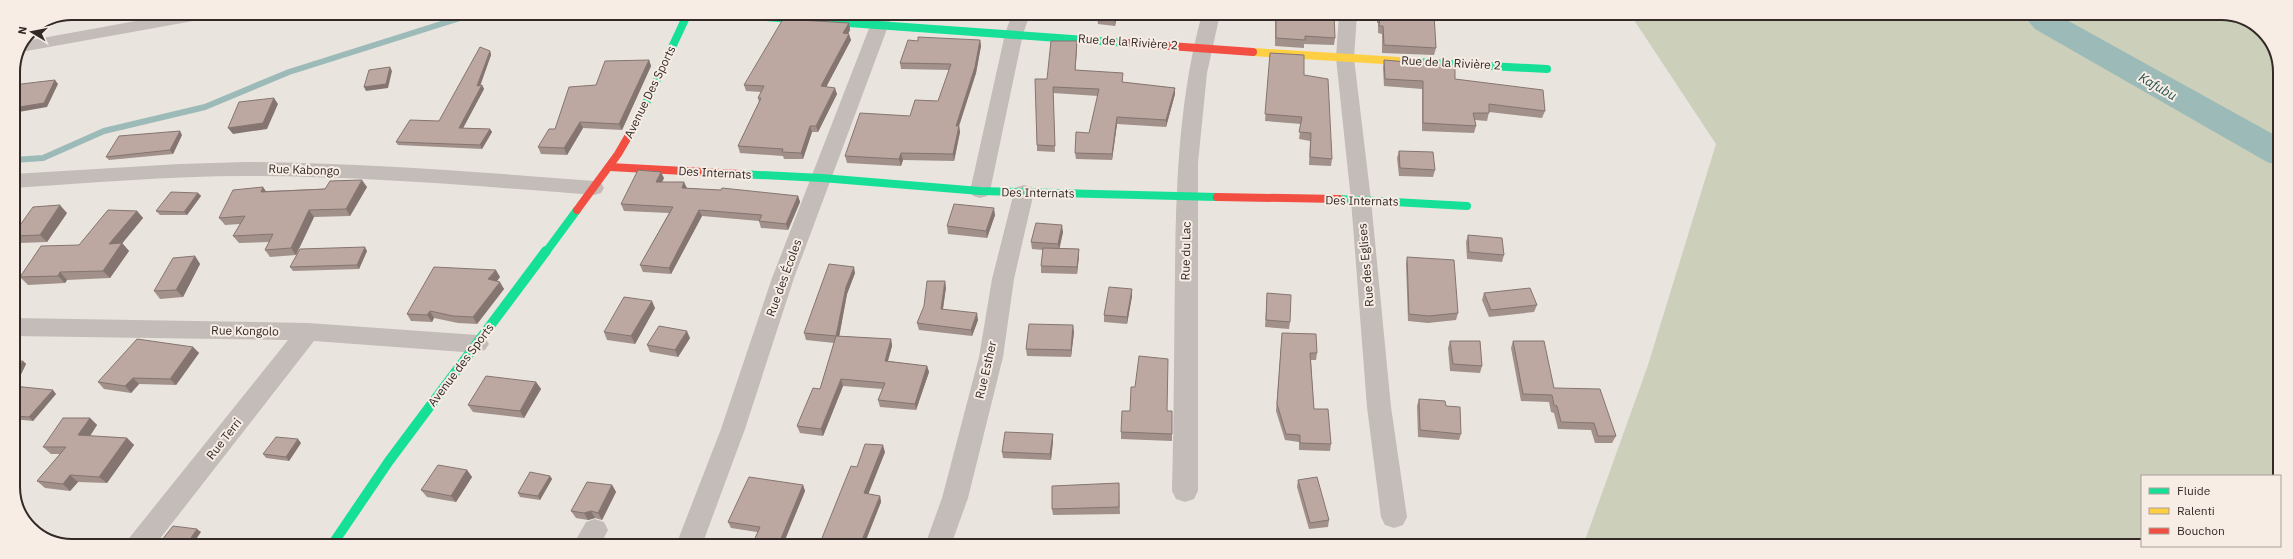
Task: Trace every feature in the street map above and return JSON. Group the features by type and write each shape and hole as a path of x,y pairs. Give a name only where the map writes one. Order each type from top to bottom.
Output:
{"street":[{"path":"28,45 157,20"},
{"name":"Avenue Des Sports","path":"594,188 610,167 632,133 685,20"},
{"name":"Rue de la Rivière 2","path":"882,20 1014,34 1201,46 1344,58 1547,69"},
{"name":"Rue des Écoles","path":"692,539 733,429 783,278 882,20"},
{"path":"980,191 1014,34 1019,20"},
{"name":"Rue du Lac","path":"1185,491 1187,197 1190,129 1201,46 1209,20"},
{"name":"Rue des Eglises","path":"1347,20 1344,58 1361,200 1379,407 1394,517"},
{"name":"Des Internats","path":"610,167 822,178 980,191 1361,200 1466,206"},
{"name":"Rue Kabongo","path":"20,181 183,170 279,168 435,176 594,188"},
{"name":"Avenue des Sports","path":"336,539 389,461 594,188"},
{"name":"Rue Esther","path":"940,539 955,498 990,357 1004,279 1024,192"},
{"name":"Rue Kongolo","path":"20,327 308,332 477,344"},
{"name":"Rue Terri","path":"144,539 308,332"}],"green space":[{"path":"1634,20 2221,20 2231,21 2247,27 2264,43 2269,52 2273,69 2273,475 2141,475 2141,539 1586,539 1648,365 1716,144"}],"building":[{"path":"782,20 849,23 843,33 849,34 821,86 835,88 816,126 810,126 801,153 782,152 783,149 738,146 761,98 758,98 764,86 744,85"},
{"path":"1276,20 1334,20 1335,38 1305,36 1305,40 1276,38"},
{"path":"1380,20 1434,20 1436,48 1384,45 1383,26 1379,26"},
{"path":"918,37 980,40 975,67 956,126 959,126 953,154 901,153 899,159 845,156 860,113 910,116 915,100 938,101 951,64 900,63 908,40 918,41"},
{"path":"1051,41 1077,41 1075,70 1123,73 1122,82 1175,88 1166,120 1117,117 1112,154 1075,153 1076,132 1089,133 1099,89 1053,87 1055,146 1037,145 1035,79 1047,79"},
{"path":"480,47 490,51 477,86 482,85 459,128 490,129 480,145 396,142 410,120 439,121"},
{"path":"1270,53 1304,55 1304,75 1328,79 1332,159 1310,157 1311,133 1299,132 1302,117 1265,114"},
{"path":"649,60 619,124 580,122 564,148 538,147 549,129 555,129 569,87 596,85 605,61"},
{"path":"1384,60 1455,66 1455,79 1543,90 1545,111 1489,104 1489,113 1473,113 1476,126 1423,123 1423,81 1385,79"},
{"path":"390,67 386,84 364,87 369,70"},
{"path":"55,80 44,103 20,107 20,84"},
{"path":"274,98 263,123 228,128 239,102"},
{"path":"180,131 170,150 106,157 119,136"},
{"path":"1399,151 1433,152 1435,170 1400,168"},
{"path":"638,170 661,172 656,182 684,182 682,188 721,190 722,188 798,196 786,224 759,221 762,215 699,210 669,268 640,265 673,207 621,204"},
{"path":"362,180 346,209 309,210 291,248 265,250 273,234 233,236 245,216 219,218 233,190 263,187 261,192 325,189 330,181"},
{"path":"171,192 198,193 184,212 156,211"},
{"path":"954,204 994,208 986,231 947,226"},
{"path":"60,205 40,235 20,236 20,225 33,207"},
{"path":"108,210 137,211 109,244 122,243 103,271 60,272 58,276 20,277 41,246 79,245"},
{"path":"1036,223 1062,225 1058,244 1031,242"},
{"path":"1468,235 1502,238 1504,255 1469,252"},
{"path":"365,247 357,265 290,267 300,249"},
{"path":"1043,248 1079,249 1077,267 1041,266"},
{"path":"195,256 176,290 154,291 173,258"},
{"path":"1407,257 1454,260 1458,313 1429,316 1409,314"},
{"path":"829,264 854,267 846,287 836,336 804,333"},
{"path":"434,267 496,270 488,279 500,282 473,317 453,316 430,311 427,315 407,314"},
{"path":"927,281 945,281 941,309 977,313 971,330 917,323 924,306"},
{"path":"1109,287 1132,289 1127,317 1104,315"},
{"path":"1530,288 1537,305 1491,310 1484,293"},
{"path":"1267,293 1291,295 1290,322 1266,320"},
{"path":"624,297 652,301 631,336 604,332"},
{"path":"1029,324 1073,325 1071,350 1026,349"},
{"path":"659,326 687,331 675,350 647,345"},
{"path":"1282,333 1316,334 1317,353 1310,353 1314,409 1328,409 1331,444 1300,443 1300,435 1286,434 1277,404"},
{"path":"836,336 891,339 885,361 927,366 915,404 878,400 885,383 841,379 821,429 797,426 813,388 820,389"},
{"path":"137,339 193,347 170,379 133,378 125,386 98,382"},
{"path":"1450,341 1480,341 1482,366 1453,364"},
{"path":"1513,341 1544,341 1554,388 1600,389 1616,436 1598,436 1594,423 1561,422 1557,406 1554,405 1552,395 1523,394"},
{"path":"1139,356 1168,359 1167,411 1172,411 1172,434 1121,432 1122,411 1130,411 1131,387 1135,387"},
{"path":"486,376 536,382 520,411 468,405"},
{"path":"20,387 53,390 29,417 20,416"},
{"path":"1419,399 1445,401 1446,406 1460,407 1461,434 1420,430"},
{"path":"63,418 90,418 78,435 127,438 99,477 70,475 63,484 37,481 66,447 43,447"},
{"path":"1005,432 1053,434 1050,454 1002,452"},
{"path":"276,437 298,439 286,457 263,454"},
{"path":"865,444 883,445 864,493 880,496 862,539 822,539 851,466 857,467"},
{"path":"438,465 467,470 451,496 421,490"},
{"path":"530,472 550,476 538,496 518,493"},
{"path":"749,477 803,485 781,539 755,539 760,527 728,522"},
{"path":"1317,477 1329,520 1310,523 1298,480"},
{"path":"587,482 612,485 598,513 591,511 584,513 571,511"},
{"path":"1119,483 1119,507 1052,509 1052,486"},
{"path":"173,526 197,529 190,539 163,539"}],"waterway":[{"path":"20,160 43,158 104,131 205,107 289,72 454,20"},
{"name":"Kafubu","path":"2044,20 2273,150"}],"traffic: fast":[{"path":"639,118 685,20"},
{"path":"807,20 1128,43"},
{"path":"1415,62 1547,69"},
{"path":"740,174 822,178 980,191 1217,197"},
{"path":"1339,199 1467,206"},
{"path":"336,539 389,461 577,210"}],"traffic: slow":[{"path":"1253,52 1415,62"}],"traffic: jam":[{"path":"1128,43 1253,52"},
{"path":"577,210 603,177 626,143 639,118"},
{"path":"610,167 740,174"},
{"path":"1217,197 1339,199"}]}
